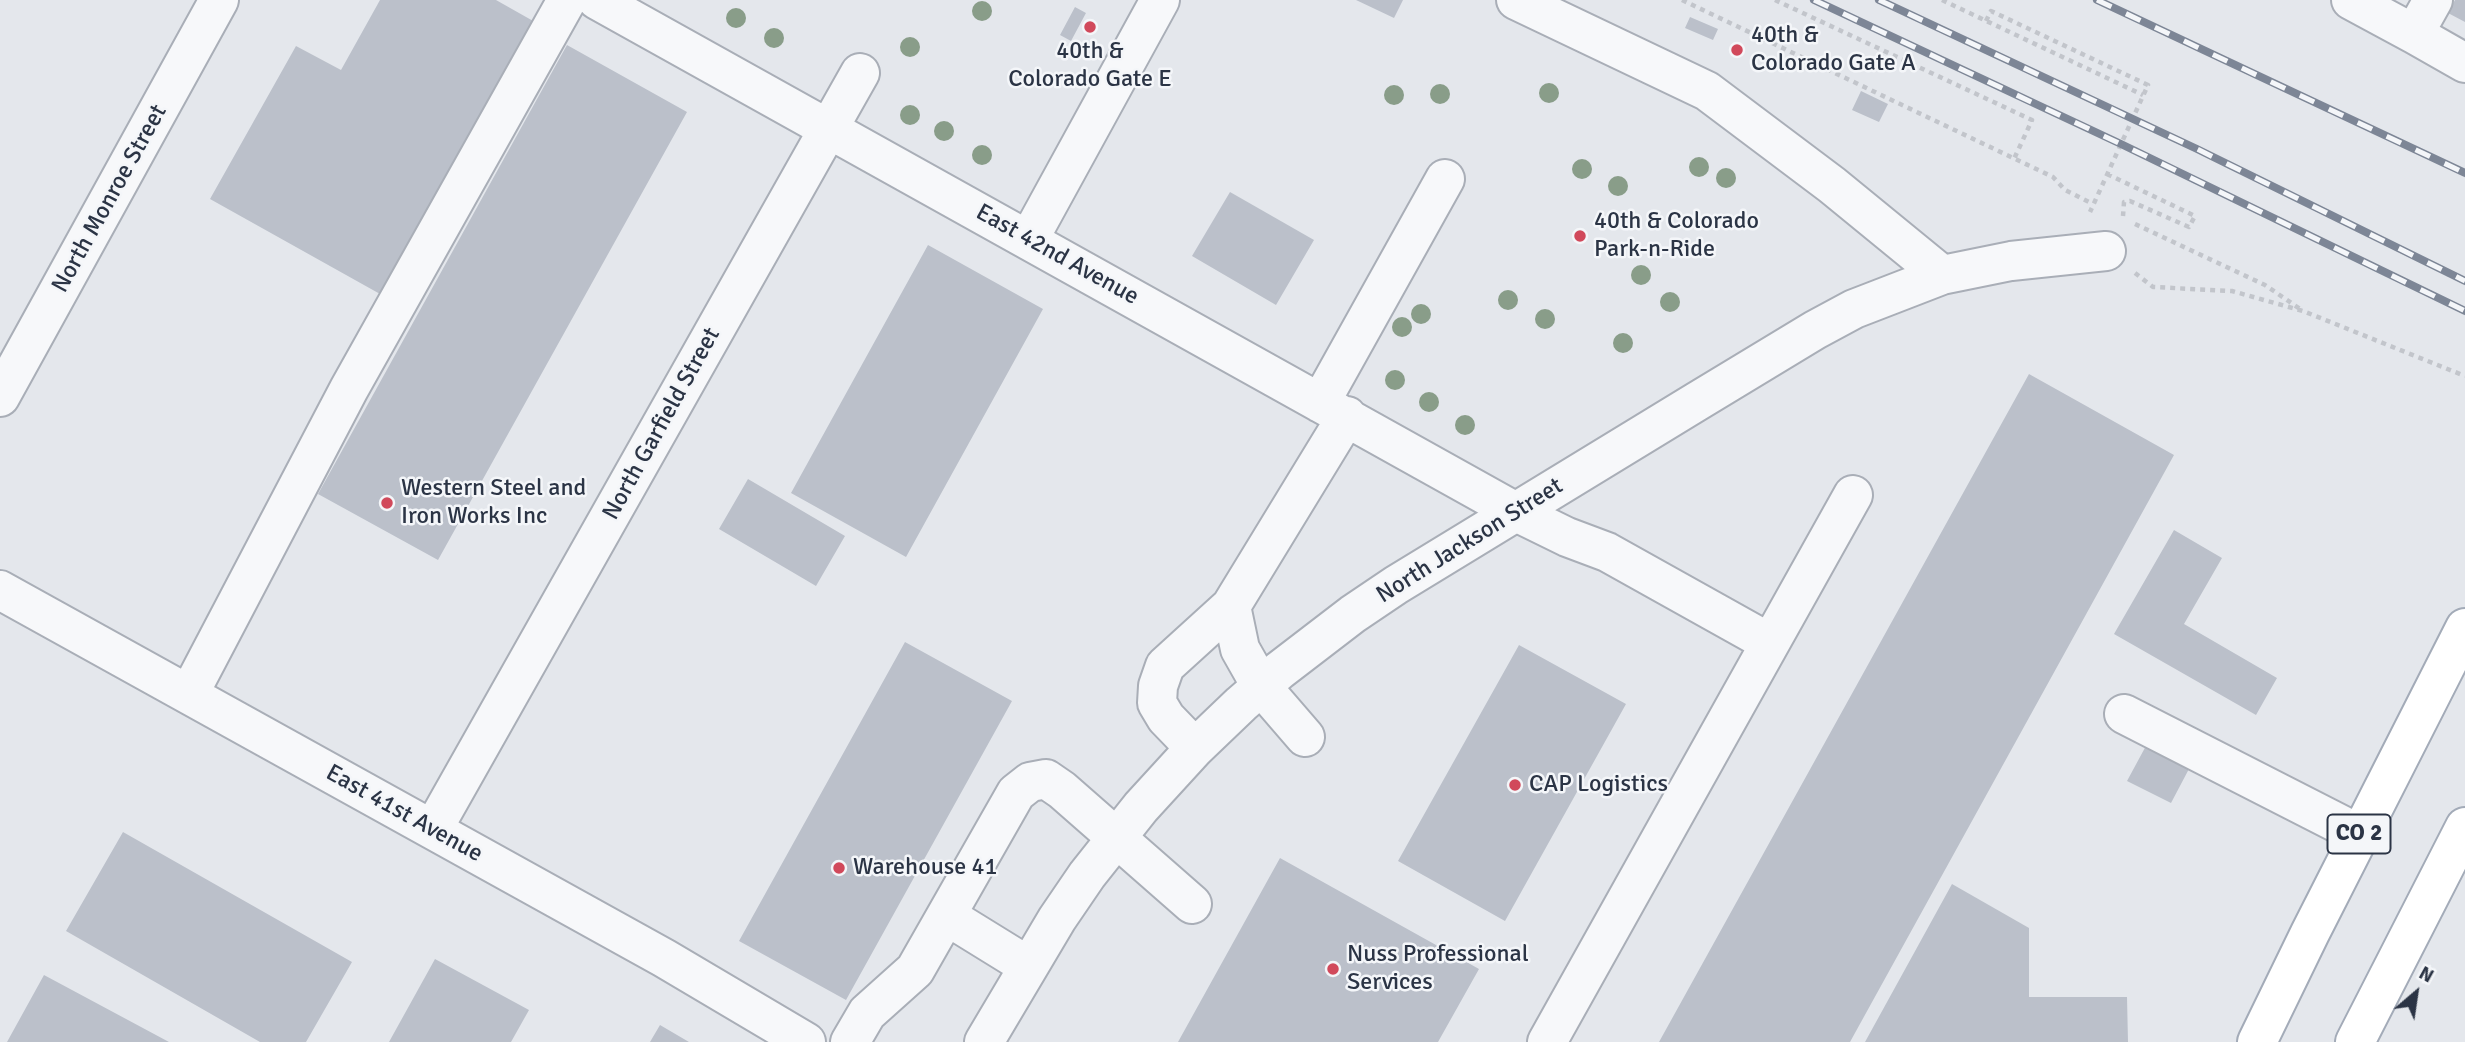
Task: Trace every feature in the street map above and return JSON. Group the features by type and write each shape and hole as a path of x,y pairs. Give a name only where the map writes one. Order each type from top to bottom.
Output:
{"main road":[{"name":"CO 2","path":"2257,1042 2359,834 2465,628"},
{"path":"2355,1042 2465,827"}],"street":[{"name":"North Monroe Street","path":"0,397 219,0"},
{"path":"189,694 349,389 567,0"},
{"name":"East 42nd Avenue","path":"597,0 1516,512 1567,537 1607,552 1770,643"},
{"path":"1029,239 1160,0"},
{"path":"1516,0 1707,91 1832,185 1942,275"},
{"path":"2351,0 2465,63"},
{"path":"2414,34 2433,0"},
{"name":"North Garfield Street","path":"433,829 860,73"},
{"path":"1195,748 1166,718 1157,703 1158,686 1165,666 1231,606 1334,410 1445,178"},
{"name":"North Jackson Street","path":"984,1042 1065,908 1116,837 1195,748 1261,686 1353,614 1396,585 1815,330 1894,292 1942,275 2115,235"},
{"path":"1547,1042 1853,495"},
{"name":"East 41st Avenue","path":"0,590 664,958 806,1042"},
{"path":"1231,606 1240,649 1261,686 1305,737"},
{"path":"2124,714 2359,834"},
{"path":"850,1042 867,1013 915,970 1016,793 1030,782 1046,779 1062,790 1192,904"},
{"path":"947,916 1028,966"}],"path":[{"path":"1682,0 2053,177 2065,190 2093,204"},
{"path":"1775,0 2032,120 2014,159"},
{"path":"1942,0 2144,95"},
{"path":"1986,21 1991,11 2148,85 2089,212"},
{"path":"2107,174 2195,216 2189,227 2130,201 2124,202 2115,235"},
{"path":"2115,235 2153,287 2232,291 2303,311 2465,376"},
{"path":"2115,235 2265,285 2303,311"}],"building":[{"path":"380,0 496,0 542,26 389,299 210,199 296,46 341,70"},
{"path":"1356,0 1403,0 1394,18"},
{"path":"2455,0 2465,0 2465,22 2448,13"},
{"path":"1075,7 1086,13 1071,41 1060,35"},
{"path":"1690,17 1718,29 1713,40 1685,28"},
{"path":"567,45 687,112 438,560 318,494"},
{"path":"1861,91 1888,104 1879,122 1852,110"},
{"path":"1230,192 1314,240 1276,305 1192,256"},
{"path":"928,245 1043,309 906,557 791,493"},
{"path":"2029,374 2174,455 1850,1042 1659,1042"},
{"path":"748,479 845,536 816,586 719,529"},
{"path":"2174,530 2222,558 2184,624 2277,678 2256,715 2114,634"},
{"path":"905,642 1012,701 846,1000 739,941"},
{"path":"1519,645 1626,704 1505,921 1398,861"},
{"path":"2147,744 2190,767 2171,803 2127,781"},
{"path":"123,832 352,962 306,1042 260,1042 66,931"},
{"path":"1280,858 1479,969 1438,1042 1178,1042"},
{"path":"1952,884 2029,928 2029,997 2127,997 2128,1042 1865,1042"},
{"path":"435,959 529,1010 511,1042 389,1042"},
{"path":"44,975 169,1042 7,1042"},
{"path":"660,1025 689,1042 650,1042"}],"railway":[{"path":"1814,0 2121,144 2465,311"},
{"path":"1879,0 2197,149 2465,281"},
{"path":"2097,0 2465,173"}],"place":[{"name":"40th & Colorado Gate E","path":"1090,27"},
{"name":"40th & Colorado Gate A","path":"1737,50"},
{"name":"40th & Colorado Park-n-Ride","path":"1580,236"},
{"name":"Western Steel and Iron Works Inc","path":"387,503"},
{"name":"CAP Logistics","path":"1515,785"},
{"name":"Warehouse 41","path":"839,868"},
{"name":"Nuss Professional Services","path":"1333,969"}]}
